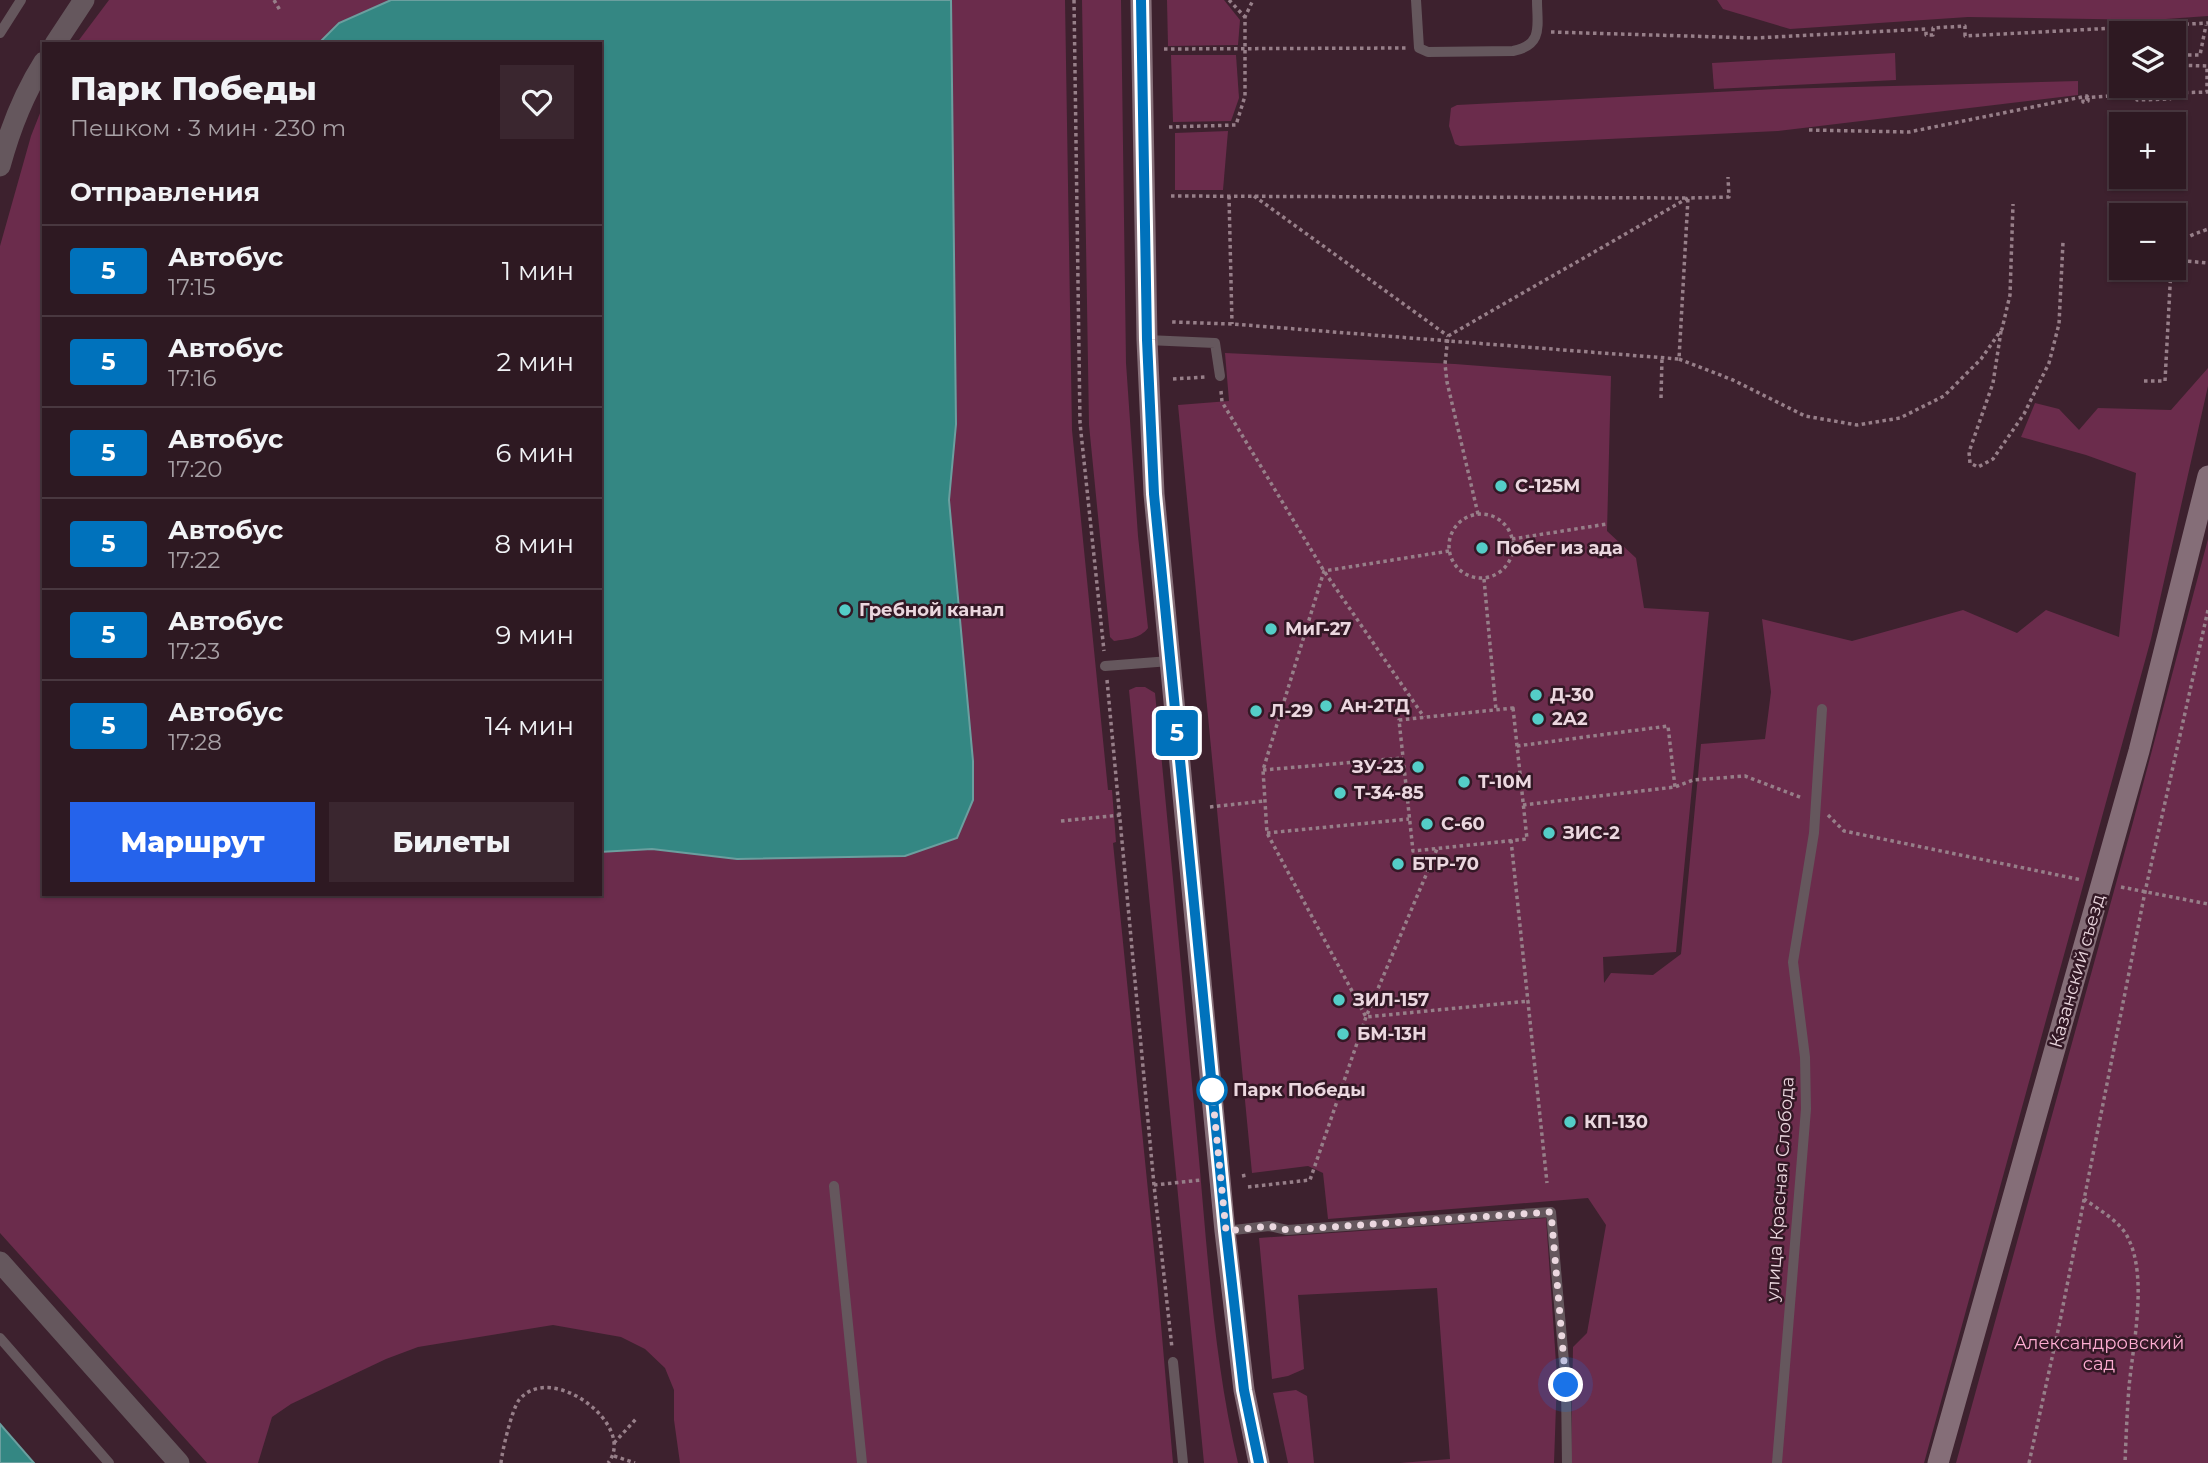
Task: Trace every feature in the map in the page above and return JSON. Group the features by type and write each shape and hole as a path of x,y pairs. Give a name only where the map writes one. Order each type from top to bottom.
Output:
{"street":[{"path":"56,42 83,0"},
{"path":"1141,0 1147,340 1154,494 1226,1231 1244,1390 1259,1463"},
{"path":"0,166 13,122 42,65"},
{"name":"Казанский съезд","path":"1938,1463 2139,751 2208,476"},
{"path":"0,1262 179,1463"}],"lane":[{"path":"0,33 21,0"},
{"path":"1416,0 1419,48 1428,52 1526,49 1534,43 1537,32 1537,0"},
{"path":"1147,340 1215,343 1220,376"},
{"path":"1105,666 1170,661"},
{"name":"улица Красная Слобода","path":"1777,1463 1806,1109 1805,1058 1793,962 1814,833 1822,709"},
{"path":"834,1186 862,1463"},
{"path":"1226,1231 1269,1226 1287,1230 1551,1212 1566,1385 1567,1463"},
{"path":"0,1338 110,1463"},
{"path":"1173,1362 1183,1463"}],"path":[{"path":"274,0 281,12"},
{"path":"1229,0 1245,17"},
{"path":"1169,127 1236,125 1245,96 1245,17 1253,0"},
{"path":"1537,32 1755,38 1926,29 1926,35 1933,35 1933,28 1965,26 1965,36 2207,24 2200,55 2186,55"},
{"path":"1164,50 1419,48"},
{"path":"2186,65 2207,66 2207,92 2186,93"},
{"path":"1809,130 1909,132 2087,96 2109,96"},
{"path":"2088,97 2088,101 2083,102 2083,98 2088,97"},
{"path":"2137,98 2170,98"},
{"path":"1171,196 1729,197 1728,177"},
{"path":"1229,196 1232,324"},
{"path":"1253,196 1448,338"},
{"path":"1448,338 1688,198"},
{"path":"1679,359 1688,198"},
{"path":"2013,204 2010,295 1993,383 1969,452 1970,463 1978,467 1993,459 2024,414 2049,363 2059,324 2063,242"},
{"path":"2186,238 2208,229"},
{"path":"2186,260 2208,263"},
{"path":"2144,381 2165,381 2170,280"},
{"path":"1172,322 1448,338 1679,359 1733,380 1805,416 1857,425 1900,418 1944,396 1981,359 2002,329"},
{"path":"1448,338 1445,364 1447,382 1478,514"},
{"path":"1661,398 1662,358"},
{"path":"1173,379 1220,376 1222,402 1324,570 1424,717"},
{"path":"1478,514 1496,518 1507,527 1512,539 1512,556 1499,573 1483,579 1468,576 1457,568 1449,551 1452,531 1462,520 1478,514"},
{"path":"1512,539 1607,524"},
{"path":"1324,570 1449,551"},
{"path":"1324,570 1263,770 1267,833 1366,1017"},
{"path":"1483,579 1496,710"},
{"path":"2029,1463 2145,892 2208,610"},
{"path":"1513,708 1527,839 1413,851 1399,720 1424,717 1513,708"},
{"path":"1517,746 1668,726 1675,786"},
{"path":"1263,770 1403,758"},
{"path":"1523,805 1675,786 1693,780 1745,776 1816,803 1844,831 2083,880"},
{"path":"1210,807 1264,801"},
{"path":"1061,821 1121,816"},
{"path":"1267,833 1409,819"},
{"path":"1511,840 1547,1182"},
{"path":"1248,1187 1310,1180 1366,1017 1437,849"},
{"path":"2145,892 2208,904"},
{"path":"1366,1017 1529,1001"},
{"path":"1134,1053 1141,1052"},
{"path":"1154,1185 1201,1180"},
{"path":"2084,1199 2128,1236 2137,1265 2137,1300 2125,1463"},
{"path":"501,1463 502,1449 518,1401 533,1391 548,1388 566,1391 587,1401 611,1430 614,1456 608,1463"},
{"path":"614,1443 636,1419"},
{"path":"614,1456 635,1463"}],"green space":[{"name":"Гребной канал","path":"109,0 1065,0 1072,430 1108,790 1112,790 1116,842 1113,843 1173,1463 680,1463 674,1420 674,1390 665,1368 645,1349 621,1337 553,1325 418,1347 386,1359 291,1404 272,1417 258,1463 207,1463 0,1233 0,246 31,136 42,108 42,896 602,896 602,42 78,42"},
{"path":"1082,0 1121,0 1126,363 1138,536 1148,628 1137,636 1114,641 1110,637 1089,425"},
{"path":"1167,0 1224,0 1240,20 1238,45 1168,46"},
{"path":"1717,0 2208,0 2208,16 2152,20 1968,17 1790,29 1723,9"},
{"path":"1895,53 1896,80 1714,89 1712,63"},
{"path":"1171,55 1236,55 1239,98 1231,121 1173,122"},
{"path":"2078,81 2078,95 1778,131 1460,146 1455,144 1449,126 1451,108 1457,105 1777,89"},
{"path":"1228,131 1223,190 1175,190 1175,133"},
{"path":"1225,353 1455,364 1611,376 1607,531 1636,558 1644,608 1709,612 1676,952 1603,957 1604,983 1611,973 1653,975 1681,954 1701,744 1765,739 1771,692 1762,619 1852,641 1963,610 2017,633 2046,610 2119,637 2136,473 2086,455 2021,437 2035,403 2059,409 2079,430 2098,408 2171,410 2208,368 2208,386 2151,639 1924,1463 1571,1463 1573,1347 1587,1333 1606,1225 1588,1198 1328,1219 1323,1173 1308,1166 1252,1173 1178,405 1229,401"},
{"name":"Александровский сад","path":"2208,539 2208,1463 1956,1463 2133,822"},
{"path":"1145,687 1155,693 1212,1301 1222,1383 1238,1463 1204,1463 1129,690"},
{"path":"1546,1218 1557,1377 1554,1463 1400,1463 1450,1459 1437,1288 1298,1295 1304,1369 1272,1379 1259,1238"},
{"path":"1296,1390 1307,1396 1314,1463 1288,1463 1273,1393"}],"shaded area":[{"name":"Гребной канал","path":"391,0 951,0 956,424 949,500 973,761 973,800 957,838 905,856 737,859 652,849 602,852 602,42 320,42 339,23"},
{"path":"0,1424 34,1463 0,1463"}],"bus line":[{"name":"5","path":"1141,0 1147,340 1154,494 1226,1231 1244,1390 1259,1463"}],"place":[{"name":"С-125М","path":"1501,486"},
{"name":"Побег из ада","path":"1482,548"},
{"name":"Гребной канал","path":"845,610"},
{"name":"МиГ-27","path":"1271,629"},
{"name":"Д-30","path":"1536,695"},
{"name":"Ан-2ТД","path":"1326,706"},
{"name":"Л-29","path":"1256,711"},
{"name":"2А2","path":"1538,719"},
{"name":"ЗУ-23","path":"1418,767"},
{"name":"Т-10М","path":"1464,782"},
{"name":"T-34-85","path":"1340,793"},
{"name":"С-60","path":"1427,824"},
{"name":"ЗИС-2","path":"1549,833"},
{"name":"БТР-70","path":"1398,864"},
{"name":"ЗИЛ-157","path":"1339,1000"},
{"name":"БМ-13Н","path":"1343,1034"},
{"name":"Парк Победы","path":"1212,1090"},
{"name":"КП-130","path":"1570,1122"}],"route":[{"path":"1212,1090 1226,1231 1269,1226 1287,1230 1551,1212 1566,1385"}]}
